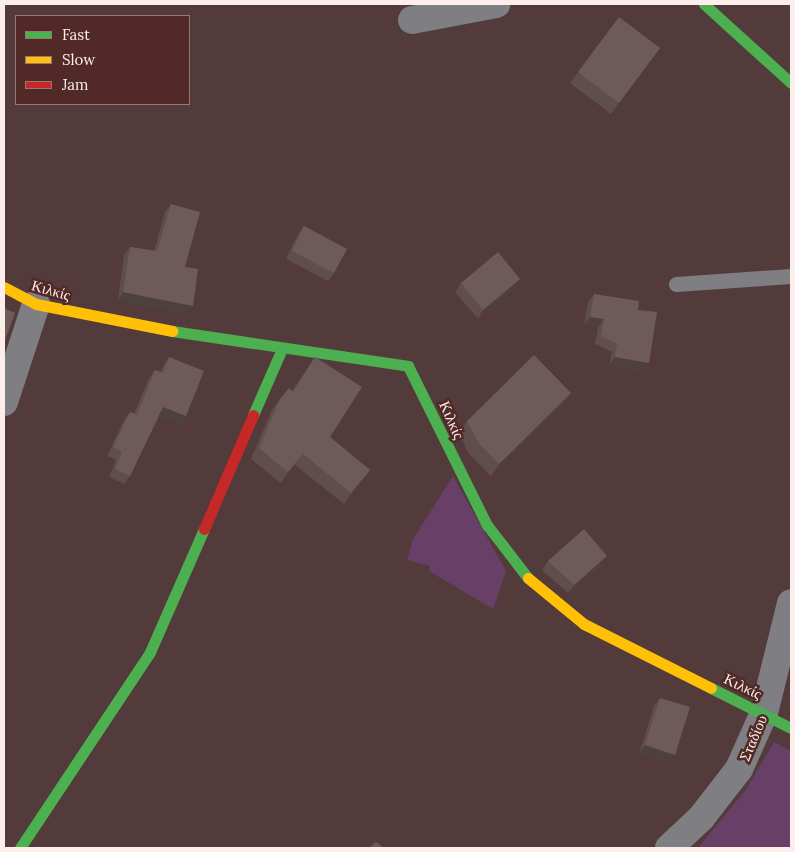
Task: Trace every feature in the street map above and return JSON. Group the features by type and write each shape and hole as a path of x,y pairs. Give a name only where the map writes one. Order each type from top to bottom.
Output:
{"street":[{"path":"412,20 496,4"},
{"path":"704,4 791,83"},
{"name":"Κιλκίς","path":"4,287 36,304 281,351 382,358 408,366 487,525 511,561 546,597 598,631 791,728"},
{"path":"4,402 36,304"},
{"path":"20,848 150,652 281,351"},
{"name":"Σταδίου","path":"669,848 722,794 739,770 764,713 791,603"}],"lane":[{"path":"676,284 791,276"}],"shaded area":[{"path":"453,476 506,571 493,609 429,571 430,566 407,560 413,539"},
{"path":"774,742 791,751 791,848 698,848 745,791"}],"building":[{"path":"619,17 660,48 619,103 578,72"},
{"path":"171,204 200,212 185,267 198,269 193,306 123,292 130,247 157,251"},
{"path":"304,226 347,249 334,273 292,251"},
{"path":"498,252 520,279 483,310 461,283"},
{"path":"594,294 639,301 638,310 657,312 649,363 615,357 617,344 601,336 604,319 590,317"},
{"path":"4,308 15,313 4,343"},
{"path":"534,355 571,393 499,464 478,442 467,421"},
{"path":"169,357 204,371 186,416 163,407 130,476 115,469 122,452 113,447 130,412 137,415 155,370 163,373"},
{"path":"315,357 362,387 330,437 370,470 351,493 303,454 288,472 259,448 280,399 289,388 293,392"},
{"path":"584,529 607,556 574,585 548,561"},
{"path":"660,698 690,707 675,755 645,745"},
{"path":"376,842 384,848 369,848"}],"traffic: fast":[{"path":"704,4 791,83"},
{"path":"172,331 408,366 487,525 528,578"},
{"path":"253,415 281,351"},
{"path":"20,848 150,652 204,529"},
{"path":"711,688 791,728"}],"traffic: slow":[{"path":"4,287 36,304 172,331"},
{"path":"528,578 584,624 711,688"}],"traffic: jam":[{"path":"204,529 253,415"}]}
